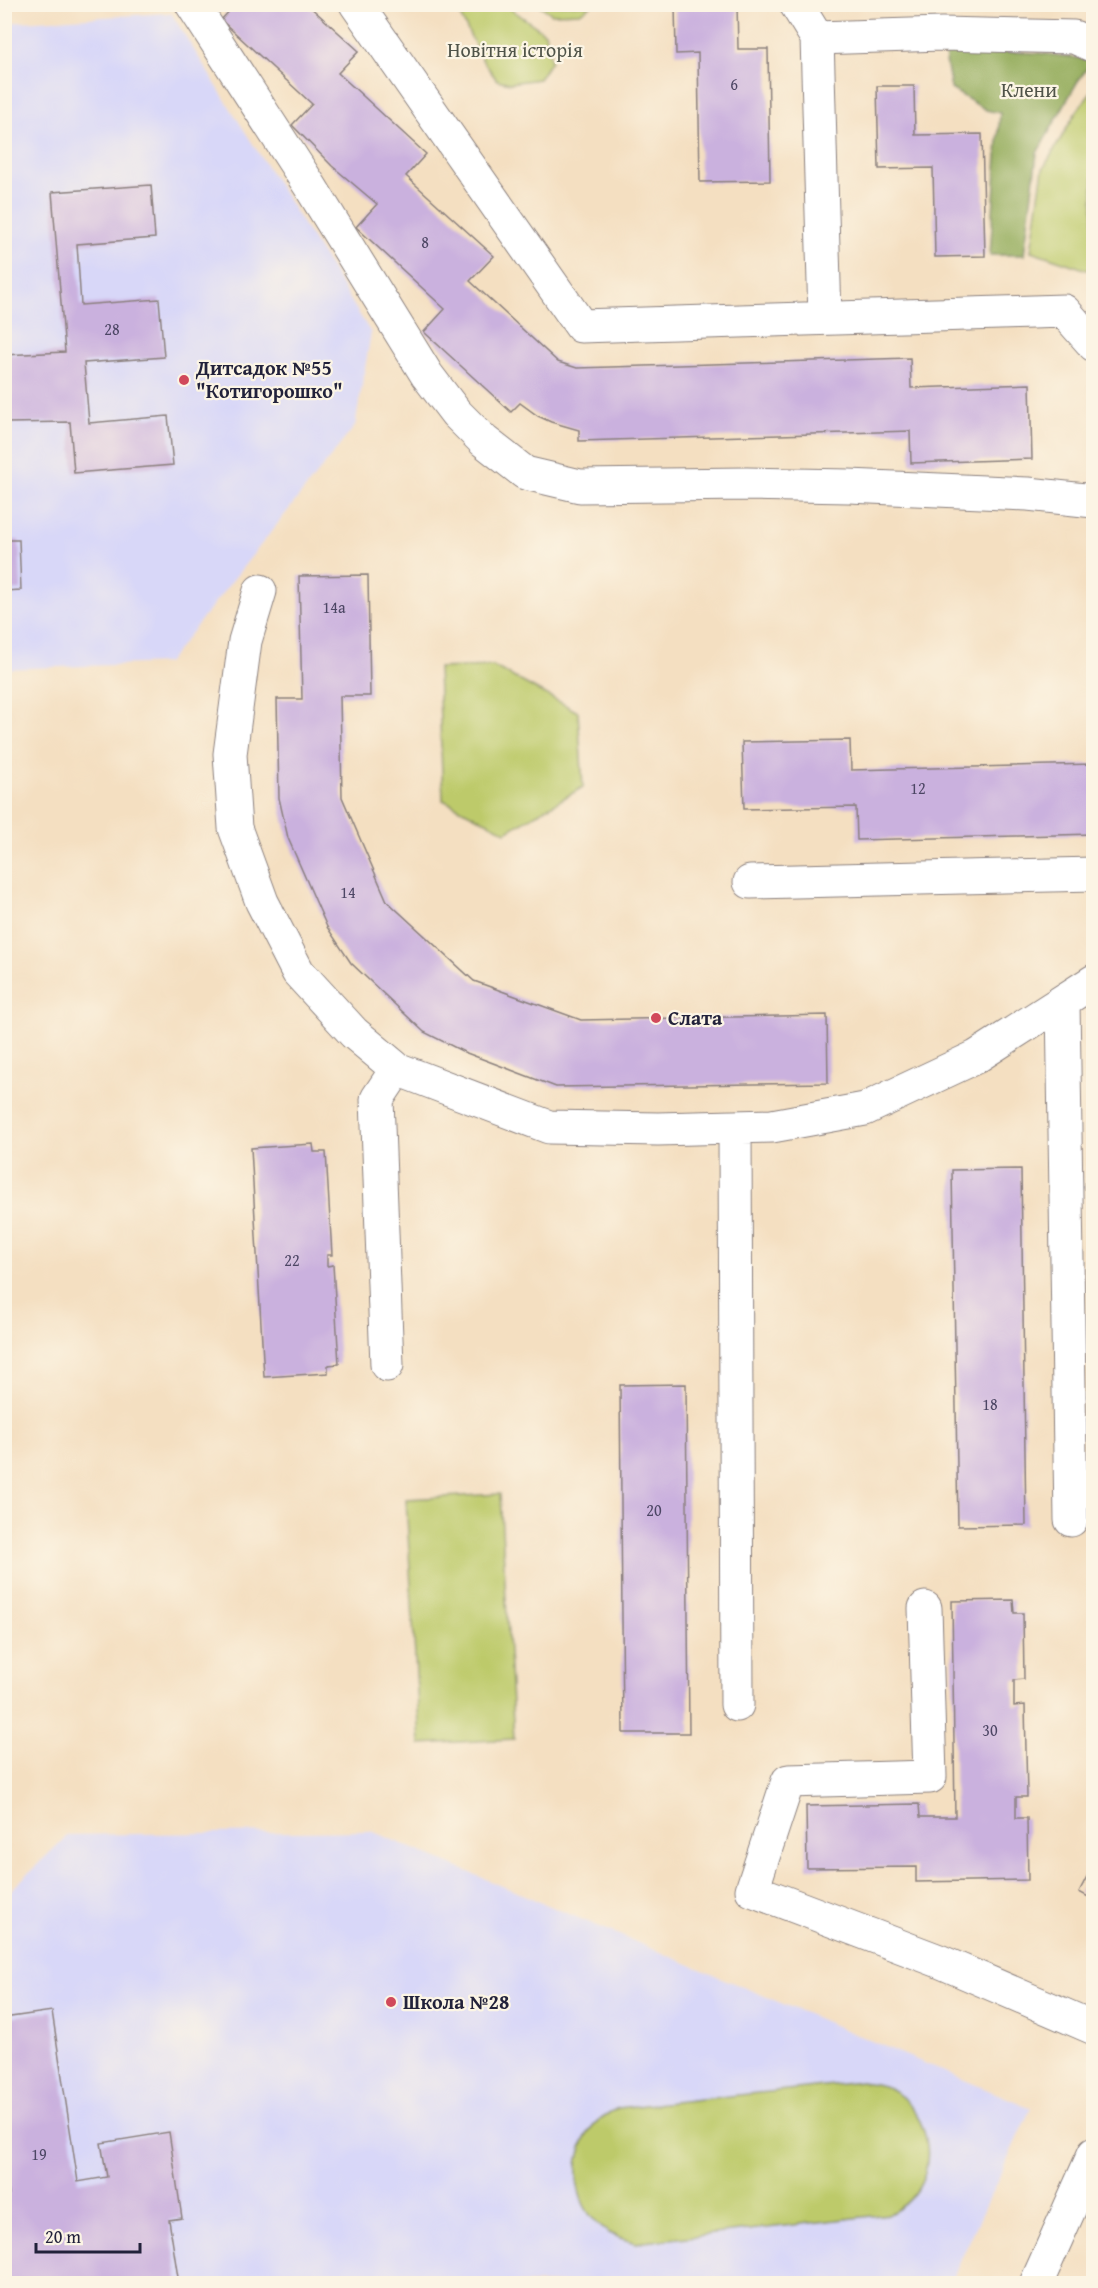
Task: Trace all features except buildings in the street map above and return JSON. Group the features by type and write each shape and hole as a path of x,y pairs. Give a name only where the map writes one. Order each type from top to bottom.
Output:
{"street":[{"path":"192,4 310,186 427,375 456,414 484,441 525,473 580,486 747,484 849,486 1028,494 1094,501"},
{"path":"356,4 581,326 1064,311 1094,345"},
{"path":"796,4 817,38 825,318"},
{"path":"817,38 942,34 1074,37 1094,46"},
{"path":"260,591 245,641 230,754 235,828 262,902 298,972 354,1033 397,1069 549,1127 735,1128 772,1126 866,1109 976,1057 1094,981"},
{"path":"750,882 1094,874"},
{"path":"1063,1002 1071,1520"},
{"path":"387,1365 377,1099 397,1069"},
{"path":"735,1128 737,1705"},
{"path":"925,1608 930,1778 788,1781 752,1890 939,1961 1094,2028"},
{"path":"1036,2283 1094,2154"}],"shaded area":[{"name":"Дитсадок №55 \"Котигорошко\"","path":"171,13 371,333 355,426 167,663 5,669 5,23"},
{"name":"Школа №28","path":"371,1831 1031,2108 950,2283 5,2284 5,1896 68,1835"}],"green space":[{"name":"Новітня історія","path":"470,5 505,5 545,33 551,61 539,79 510,83 497,80 483,61 460,15"},
{"path":"539,5 592,5 580,13 552,14"},
{"name":"Клени","path":"944,49 1039,53 1093,60 1078,81 1037,153 1024,255 990,255 1000,113 986,110 951,89"},
{"path":"1093,89 1093,272 1031,251 1043,169 1075,114"},
{"path":"493,666 578,712 583,787 506,832 443,800 438,668"},
{"path":"500,1494 514,1739 420,1744 406,1499"},
{"path":"861,2082 885,2087 897,2093 911,2106 926,2139 928,2156 925,2174 918,2190 906,2203 889,2214 635,2243 609,2233 597,2223 581,2198 577,2170 584,2141 597,2121 618,2108"}],"place":[{"name":"Дитсадок №55 \"Котигорошко\"","path":"184,380"},
{"name":"Слата","path":"656,1018"},
{"name":"Школа №28","path":"391,2002"}]}
